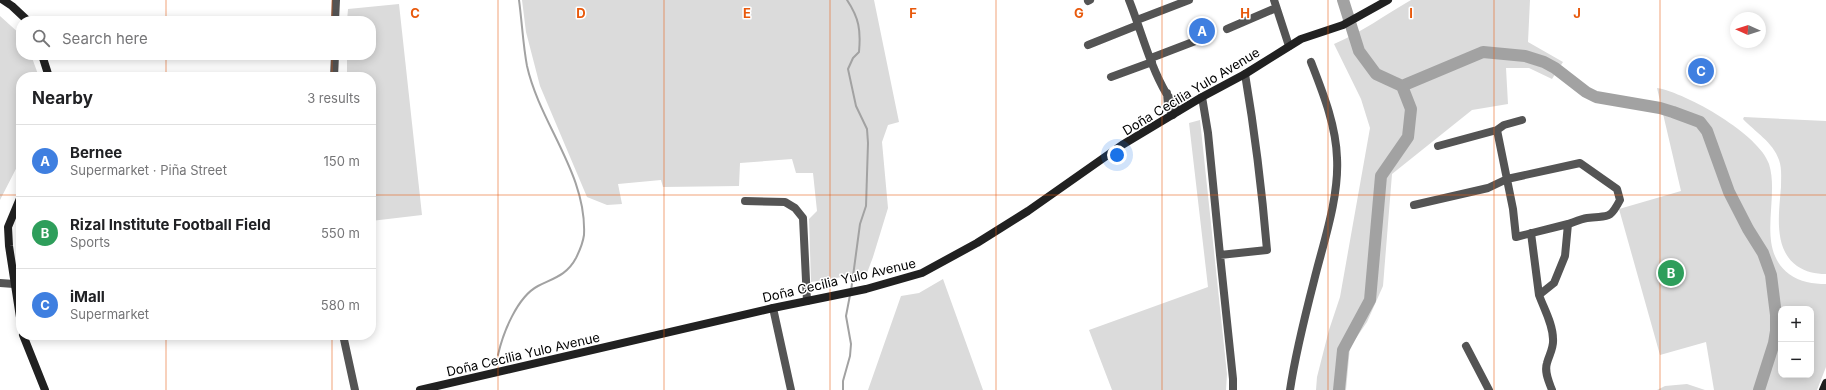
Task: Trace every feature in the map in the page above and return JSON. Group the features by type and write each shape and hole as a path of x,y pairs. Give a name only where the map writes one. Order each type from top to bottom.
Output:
{"main road":[{"path":"3,0 23,16"},
{"name":"Doña Cecilia Yulo Avenue","path":"420,390 773,308 866,289 922,274 977,243 1028,211 1122,145 1202,97 1244,74 1301,39 1343,25 1388,0"},
{"path":"44,60 47,72"},
{"path":"16,208 8,227 16,295"},
{"path":"25,340 45,390"},
{"path":"1823,390 1826,383"}],"street":[{"path":"336,0 336,16"},
{"path":"1129,0 1152,60 1167,93 1168,106 1176,113"},
{"path":"1088,45 1189,0"},
{"path":"1227,29 1275,4 1289,46"},
{"path":"1112,77 1198,40"},
{"path":"334,72 335,60"},
{"path":"1290,390 1308,302 1326,238 1335,186 1337,158 1330,113 1311,62"},
{"path":"1220,255 1267,250 1254,126 1244,74"},
{"path":"1202,97 1208,133 1233,390"},
{"path":"1438,146 1497,130 1504,125 1522,120"},
{"path":"1414,205 1488,188 1507,179 1580,163 1617,189 1620,200 1613,213 1603,218 1587,218 1516,237 1513,209 1507,179 1497,130"},
{"path":"745,201 785,202 795,208 803,218 807,301"},
{"path":"1539,295 1554,283 1565,256 1568,224"},
{"path":"1531,233 1539,295 1554,339 1546,364 1546,374 1552,390"},
{"path":"0,283 14,284"},
{"path":"773,308 791,390"},
{"path":"344,340 355,390"},
{"path":"1466,346 1489,390"}],"shaded area":[{"path":"522,0 874,0 899,122 888,125 882,142 888,208 867,273 811,282 809,219 817,211 813,173 796,173 792,159 740,163 739,186 663,187 661,180 618,184 622,204 607,205 587,197 540,86 526,32"},
{"path":"1411,0 1530,0 1528,42 1563,62 1552,79 1529,68 1506,68 1508,104 1472,110 1392,174 1383,286 1367,322 1350,347 1346,390 1316,390 1317,377 1329,330 1340,297 1370,128 1361,99 1334,44 1364,29"},
{"path":"399,4 422,215 376,220 376,72 347,72 347,60 376,60 376,16 347,16 348,9"},
{"path":"0,16 16,30 16,60 33,60 37,72 16,72 16,169 0,200"},
{"path":"1657,88 1686,98 1721,117 1752,141 1763,153 1769,164 1772,178 1770,222 1771,237 1773,251 1779,263 1789,274 1802,281 1826,284 1826,367 1817,390 1714,390 1706,342 1660,355 1619,209 1681,191"},
{"path":"1744,117 1826,121 1826,274 1818,274 1800,268 1789,259 1784,250 1779,230 1781,187 1780,163 1773,148 1743,119"},
{"path":"1200,120 1227,374 1226,390 1112,390 1089,330 1208,287 1189,123"},
{"path":"943,279 983,390 868,390 901,296 919,293"},
{"path":"1687,384 1705,390 1657,390 1665,386"}],"waterway":[{"path":"498,355 503,336 517,307 530,291 560,275 569,268 577,256 584,235 583,213 571,170 533,87 527,66 519,0"},
{"path":"847,0 857,19 860,37 859,52 853,58 848,69 856,106 867,129 868,143 866,206 860,224 851,291"},
{"path":"1343,0 1359,51 1376,74 1402,86 1483,52 1525,56 1544,62 1555,68 1586,92 1596,97 1660,108 1700,122 1707,131 1729,192 1748,229 1763,253 1771,275 1776,315 1776,331 1774,343 1759,390"},
{"path":"1339,390 1343,350 1370,300 1381,176 1408,137 1411,109 1402,86"},
{"path":"843,390 843,381 850,356 851,344 846,316 850,295"}],"place":[{"name":"Bernee","path":"1202,31"},
{"name":"iMall","path":"1701,71"},
{"name":"Rizal Institute Football Field","path":"1671,273"}]}
